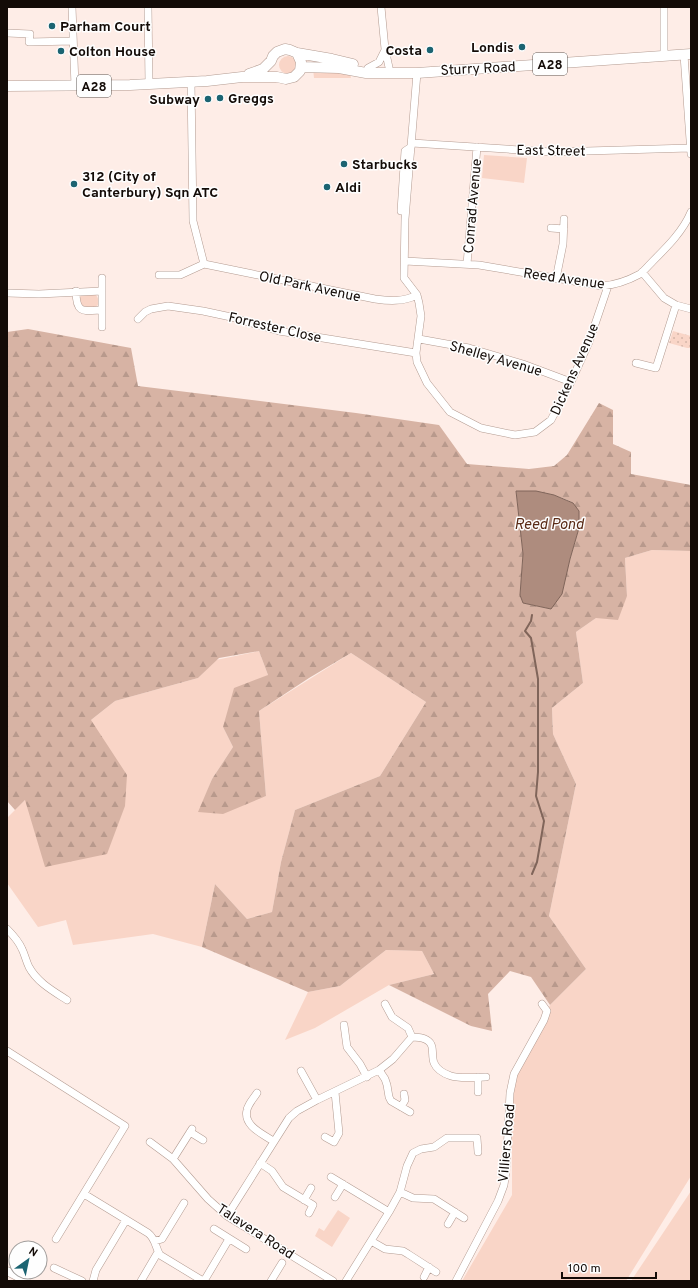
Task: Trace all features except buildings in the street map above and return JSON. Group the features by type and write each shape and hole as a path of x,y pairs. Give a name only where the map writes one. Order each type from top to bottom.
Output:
{"highway":[{"name":"Sturry Road","path":"242,77 262,69 280,50 290,50 296,53 332,59 387,72"},
{"path":"296,53 301,62 301,67"},
{"name":"Sturry Road","path":"7,86 149,84 277,76 290,79 297,74 301,67 339,68 366,73 416,72 687,55"},
{"path":"271,61 272,70 277,76"}],"main road":[{"path":"7,1271 26,1281"}],"street":[{"path":"72,7 74,86"},
{"path":"148,7 149,84"},
{"path":"381,7 387,72"},
{"path":"664,7 664,56"},
{"path":"7,33 30,34 29,42 73,41"},
{"path":"368,68 379,62 385,50"},
{"path":"687,55 691,154"},
{"path":"416,72 412,145 405,219 404,278 416,295 419,303 421,316 416,353"},
{"path":"159,276 180,275 204,264 193,221 191,82"},
{"name":"East Street","path":"412,145 552,152 690,148"},
{"name":"Conrad Avenue","path":"467,264 477,148"},
{"name":"Reed Avenue","path":"405,261 467,264 608,286 631,279 642,272 672,242 687,222 691,212"},
{"path":"556,278 563,244 564,219"},
{"path":"551,228 564,229"},
{"name":"Old Park Avenue","path":"204,264 387,301 401,300 416,295"},
{"path":"642,272 664,298 676,305 691,309"},
{"path":"102,278 102,327"},
{"name":"Dickens Avenue","path":"416,353 417,362 426,383 450,412 481,428 515,435 535,432 551,420 572,382 589,342 608,286"},
{"path":"7,293 38,294 76,291 102,291"},
{"path":"76,291 76,303 81,310 102,310"},
{"path":"636,363 656,368 676,305"},
{"name":"Forrester Close","path":"138,318 151,309 168,306 224,315 279,331 416,353"},
{"name":"Shelley Avenue","path":"419,339 469,348 522,364 572,382"},
{"path":"7,929 17,940 32,972 42,984 67,1000"},
{"path":"385,1004 392,1017 408,1028 412,1037"},
{"name":"Villiers Road","path":"456,1281 498,1201 504,1185 512,1080 544,1020 547,1011 542,1004"},
{"path":"344,1025 347,1047 360,1064 367,1077"},
{"path":"227,1216 289,1118 297,1111 317,1100 379,1070 393,1059 412,1037 421,1037 432,1045 434,1064 441,1071 457,1077 486,1077"},
{"path":"7,1052 126,1126 56,1239"},
{"path":"379,1070 387,1085 389,1098 394,1104 410,1112"},
{"path":"301,1071 317,1100"},
{"path":"478,1077 478,1092"},
{"path":"325,1137 334,1142 339,1133 335,1092"},
{"path":"257,1094 247,1109 248,1120 254,1129 274,1141"},
{"path":"401,1107 405,1100 404,1094"},
{"path":"173,1159 191,1131 203,1140"},
{"path":"346,1281 400,1192 407,1166 413,1153 421,1149 434,1147 447,1138 478,1138 478,1152"},
{"name":"Talavera Road","path":"150,1142 173,1159 208,1199 227,1216 333,1281"},
{"path":"260,1163 272,1171 283,1187 313,1205 309,1213"},
{"path":"331,1177 389,1212"},
{"path":"335,1197 343,1184"},
{"path":"304,1200 311,1188"},
{"path":"400,1192 413,1198 434,1199 464,1218"},
{"path":"84,1194 148,1233 155,1241 160,1255 203,1281 229,1239"},
{"path":"155,1241 162,1239 184,1203"},
{"path":"448,1224 455,1212"},
{"path":"93,1281 96,1270 126,1220"},
{"path":"214,1229 246,1249"},
{"path":"371,1241 385,1248 403,1251 436,1272"},
{"path":"143,1280 158,1252"},
{"path":"271,1281 282,1263"},
{"path":"424,1276 429,1267"},
{"path":"54,1268 82,1281"}],"shaded area":[{"path":"288,56 294,59 297,65 294,71 288,74 282,71 279,65 282,59"},
{"path":"313,68 350,73 351,78 314,78"},
{"path":"484,155 527,158 524,183 482,178"},
{"path":"95,294 99,301 96,307 81,307 79,300 81,295"},
{"path":"673,331 691,336 691,348 669,343"},
{"path":"652,550 691,551 691,1176 626,1281 462,1281 512,1195 512,1113 515,1077 550,1005 586,969 549,916 576,784 553,734 552,708 583,683 576,632 627,596 625,558"},
{"path":"259,651 268,675 223,727 233,747 212,779 199,812 266,796 259,711 351,653 426,702 380,776 295,810 281,862 272,912 247,919 215,884 202,947 153,934 73,945 66,920 38,927 7,883 7,818 25,800 91,720 115,701 198,678 216,660"},
{"path":"386,950 422,951 434,974 389,985 315,1028 285,1040 308,992 340,986"},
{"path":"691,1191 691,1281 631,1281"},
{"path":"338,1210 350,1218 332,1247 315,1236 319,1228 324,1231"}],"green space":[{"path":"28,329 131,348 138,386 356,413 439,425 467,464 529,469 554,466 567,455 599,403 613,410 613,444 631,452 631,474 691,485 691,551 652,550 625,558 627,596 618,620 596,618 576,632 583,683 552,708 553,734 576,784 549,916 586,969 550,1005 531,977 510,971 488,994 492,1031 471,1026 389,985 434,974 422,951 386,950 340,986 308,992 202,947 215,884 247,919 272,912 281,862 295,810 380,776 426,702 351,653 309,678 259,711 266,796 223,814 198,812 212,779 233,747 223,727 234,688 268,675 259,651 219,658 198,678 115,701 91,720 127,775 125,806 107,854 45,867 25,800 15,810 7,801 7,332","holes":["516,491 552,495 573,503 579,528 570,559 551,609 523,603 520,595 523,554"]}],"water":[{"name":"Reed Pond","path":"516,491 536,491 554,495 573,503 579,511 579,528 562,594 551,609 523,603 520,595 523,554"}],"waterway":[{"path":"532,615 531,621 525,631 531,638 538,679 538,772 536,796 544,821 537,862 532,874"}],"place":[{"name":"Parham Court","path":"52,26"},
{"name":"Londis","path":"522,47"},
{"name":"Costa","path":"430,50"},
{"name":"Colton House","path":"61,51"},
{"name":"Greggs","path":"220,98"},
{"name":"Subway","path":"208,99"},
{"name":"Starbucks","path":"344,164"},
{"name":"312 (City of Canterbury) Sqn ATC","path":"74,184"},
{"name":"Aldi","path":"327,187"}]}
